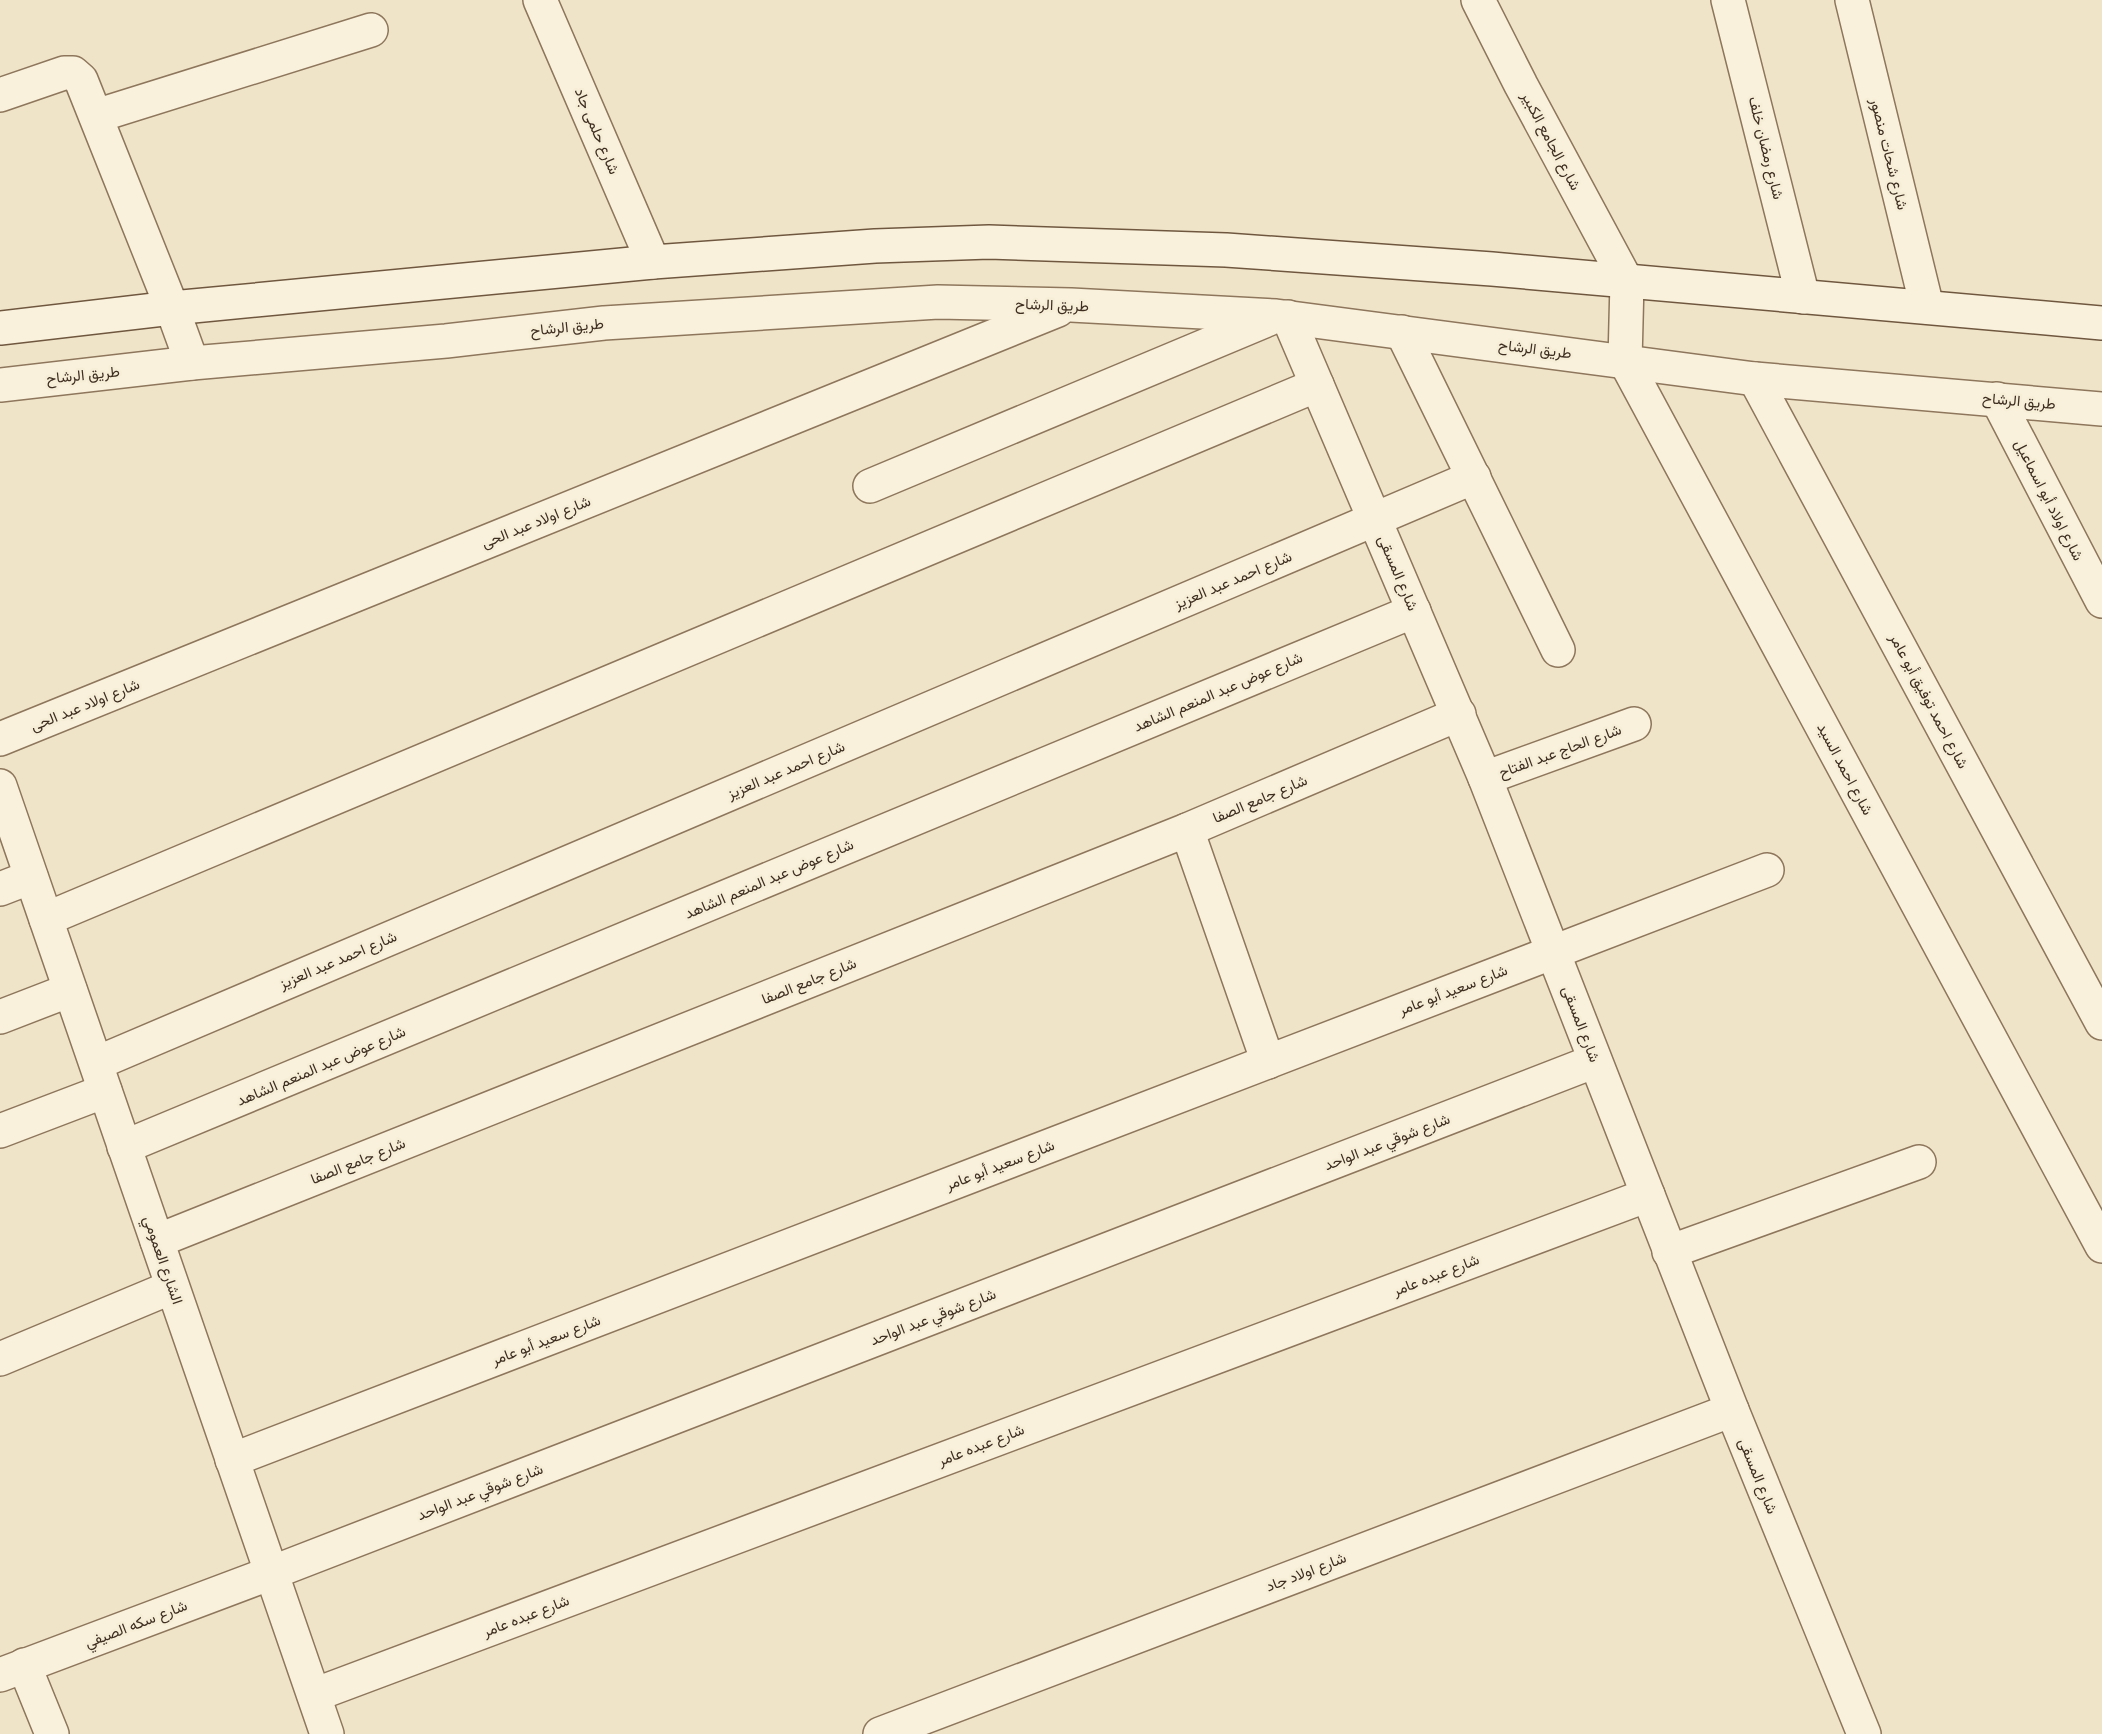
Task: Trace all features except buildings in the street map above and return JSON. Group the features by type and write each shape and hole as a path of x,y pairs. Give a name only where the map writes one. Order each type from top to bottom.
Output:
{"street":[{"name":"شارع حلمى جاد","path":"540,0 653,262"},
{"name":"شارع الجامع الكبير","path":"1478,0 1627,282"},
{"name":"شارع رمضان خلف","path":"1728,0 1803,297"},
{"name":"شارع شحات منصور","path":"1852,0 1927,307"},
{"path":"96,116 371,30"},
{"path":"0,95 64,73 73,73 81,80 192,363"},
{"path":"0,328 172,308 653,262 875,246 988,242 1226,250 1492,268 1627,282 2102,323"},
{"name":"شارع احمد السيد","path":"1627,282 1625,361 2102,1246"},
{"name":"طريق الرشاح","path":"0,385 192,363 446,341 604,323 938,302 1071,305 1282,316 1755,379 2102,409"},
{"name":"شارع اولاد عبد الحى","path":"0,739 1071,305"},
{"path":"870,486 1282,316"},
{"name":"شارع المسقى","path":"1282,316 1317,386 1459,714 1732,1410 1864,1734"},
{"path":"1402,332 1558,650"},
{"name":"شارع احمد توفيق أبو عامر","path":"1755,379 2102,1023"},
{"path":"46,919 1317,386"},
{"name":"شارع اولاد أبو اسماعيل","path":"1997,399 2102,601"},
{"name":"شارع احمد عبد العزيز","path":"0,1131 101,1077 1474,477"},
{"name":"شارع عوض عبد المنعم الشاهد","path":"124,1147 1414,611"},
{"name":"شارع جامع الصفا","path":"157,1241 1187,830 1459,714"},
{"name":"شارع الحاج عبد الفتاح","path":"1485,778 1634,724"},
{"name":"الشارع العمومي","path":"0,786 327,1734"},
{"path":"1187,830 1268,1062"},
{"name":"شارع سعيد أبو عامر","path":"232,1460 1767,870"},
{"path":"0,889 31,877"},
{"path":"0,1017 70,990"},
{"name":"شارع شوقي عبد الواحد","path":"271,1573 1595,1061"},
{"path":"1670,1252 1919,1162"},
{"name":"شارع عبده عامر","path":"314,1695 1648,1195"},
{"path":"0,1359 172,1287"},
{"name":"شارع اولاد جاد","path":"880,1734 1732,1410"},
{"name":"شارع سكه الصيفي","path":"12,1670 271,1573"},
{"path":"12,1670 52,1734"}]}
